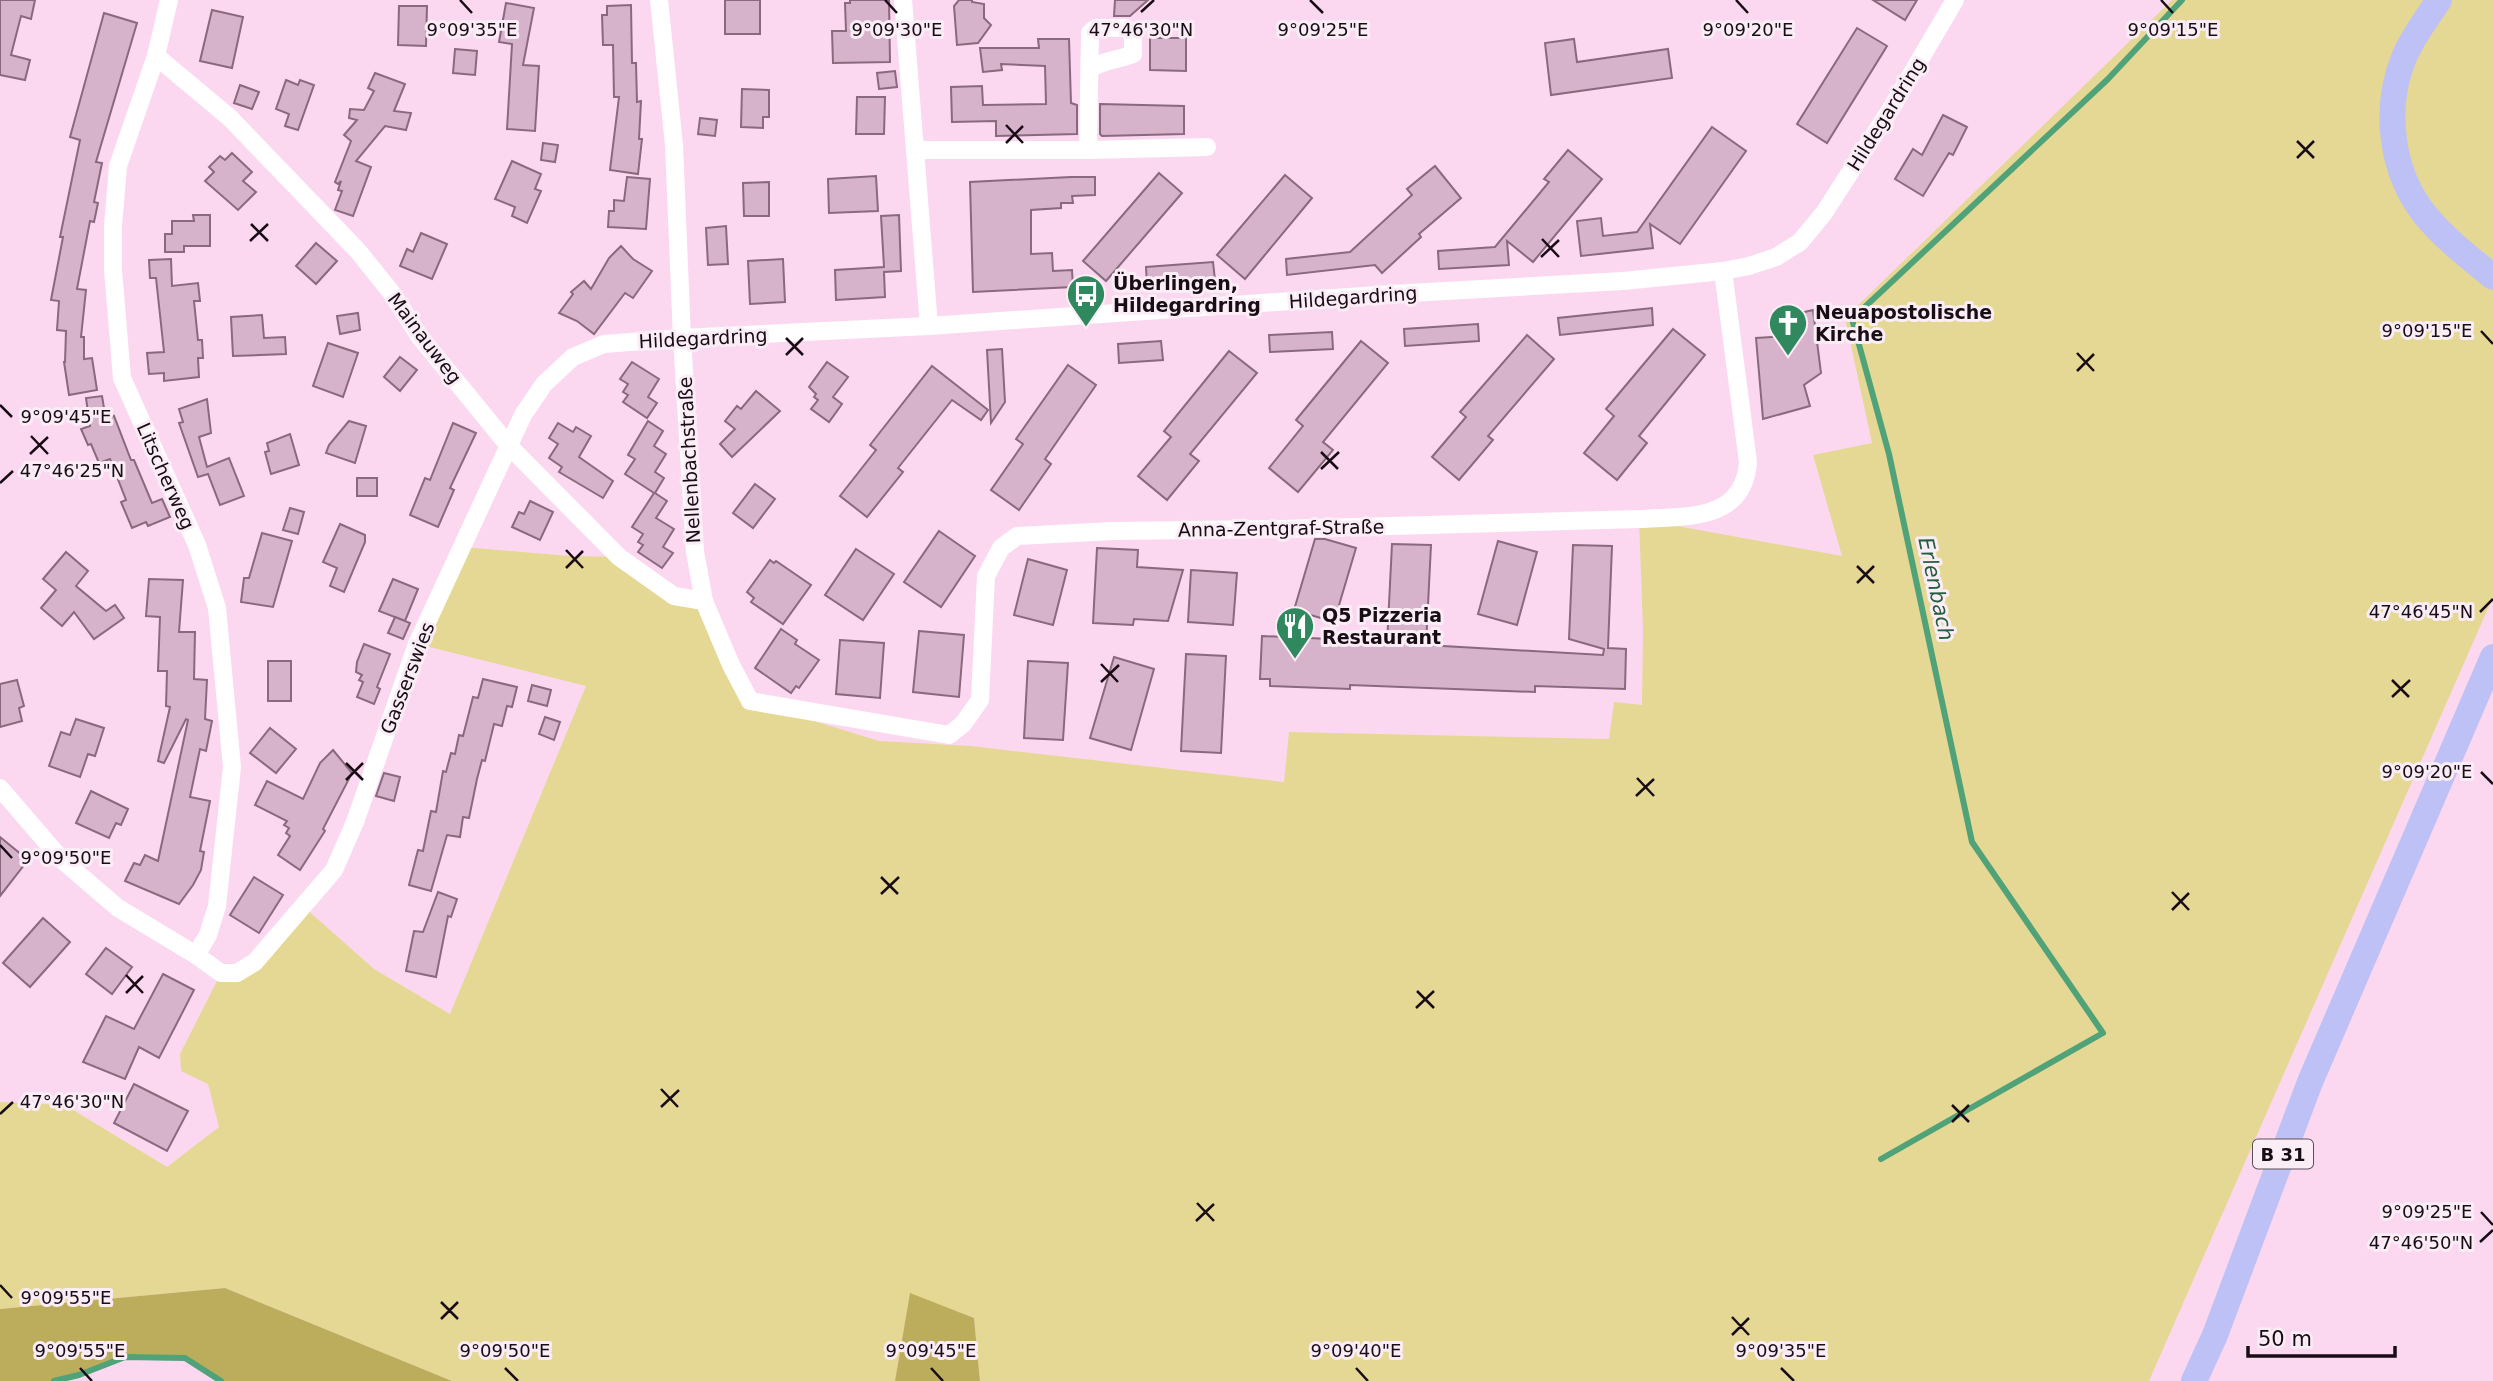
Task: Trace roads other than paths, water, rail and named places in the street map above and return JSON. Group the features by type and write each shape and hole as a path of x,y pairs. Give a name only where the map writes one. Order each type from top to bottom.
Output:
{"main road":[{"path":"2439,0 2404,57 2394,95 2393,139 2404,180 2414,200 2440,231 2493,277"},
{"path":"2460,248 2493,265"},
{"name":"B 31","path":"2194,1381 2215,1335 2310,1082 2493,657"}],"street":[{"name":"Litscherweg","path":"169,0 156,56 118,166 113,226 113,270 122,378 197,545 217,608 232,767 217,906 208,934 196,955"},
{"name":"Nellenbachstraße","path":"659,0 674,145 695,552 704,601 731,665 750,701"},
{"path":"903,0 929,326"},
{"name":"Hildegardring","path":"573,357 604,344 1623,281 1749,266 1776,257 1800,242 1836,194 1892,107 1955,0"},
{"name":"Mainauweg","path":"156,56 230,118 358,251 391,292 420,337 509,446 619,557 674,596 704,601"},
{"path":"1088,150 1091,68"},
{"path":"915,150 1207,148"},
{"name":"Anna-Zentgraf-Straße","path":"750,701 949,736 963,724 980,700 986,576 1001,548 1017,536 1113,531 1639,519 1679,517 1719,509 1728,504 1745,484 1748,462 1723,271"},
{"name":"Gasserswies","path":"196,955 221,973 237,973 255,962 334,870 355,822 417,644 523,415 544,384 573,357"},
{"path":"0,788 61,859 118,908 196,955"}],"waterway":[{"name":"Erlenbach","path":"1881,1159 2103,1033 1972,842 1889,454 1852,319 2108,79 2182,0"},
{"path":"54,1381 79,1375 125,1357 185,1358 221,1381"}],"place":[{"name":"Überlingen, Hildegardring","path":"1086,328"},
{"name":"Neuapostolische Kirche","path":"1788,357"},
{"name":"Q5 Pizzeria Restaurant","path":"1295,660"}]}
